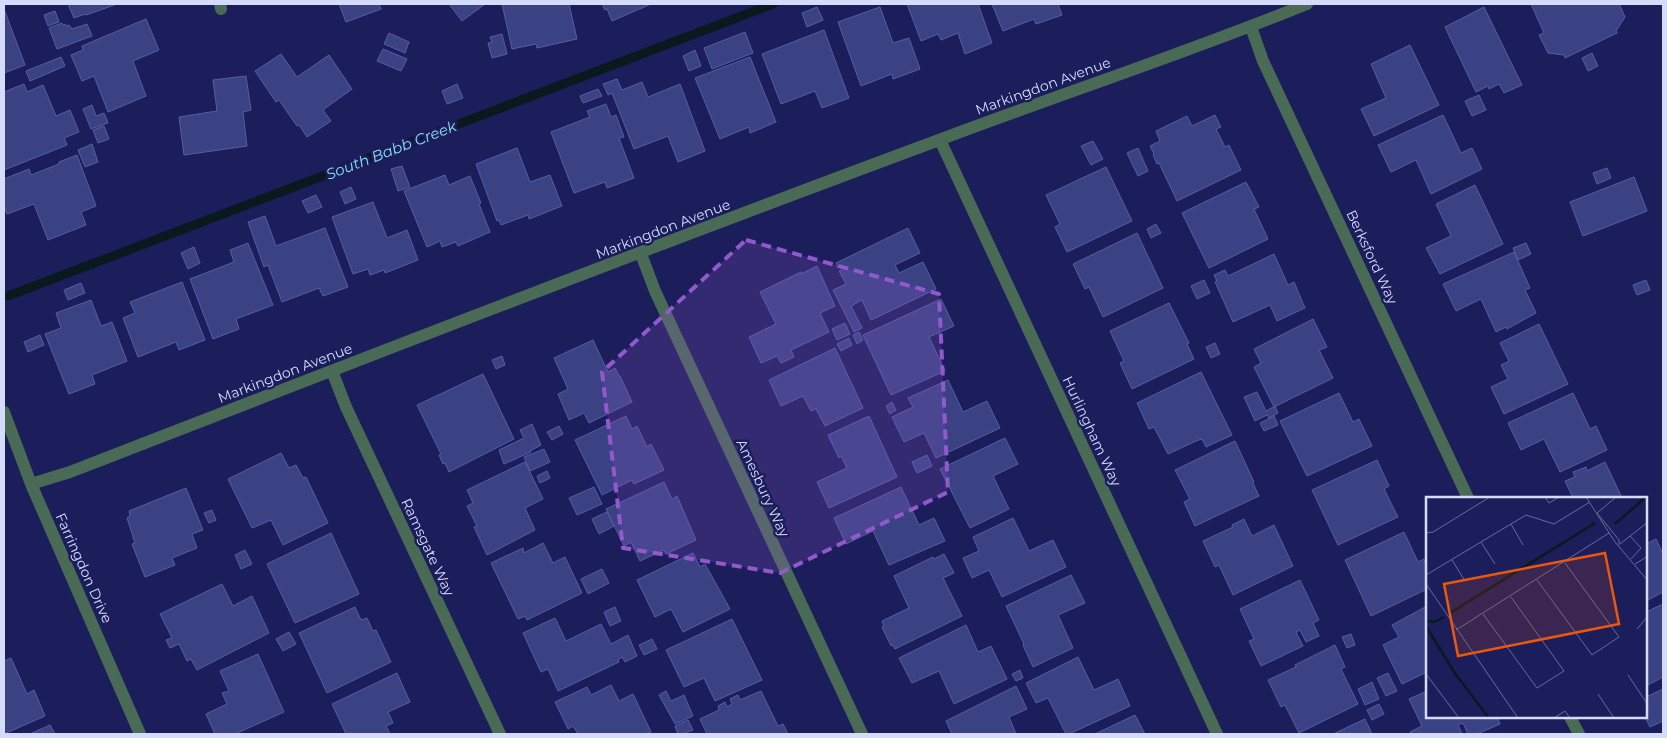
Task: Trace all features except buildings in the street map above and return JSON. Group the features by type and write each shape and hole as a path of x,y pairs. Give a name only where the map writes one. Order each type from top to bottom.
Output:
{"street":[{"name":"Markingdon Avenue","path":"31,484 70,472 940,140 1251,27 1307,4"},
{"name":"Berksford Way","path":"1251,27 1264,61 1468,497"},
{"name":"Hurlingham Way","path":"940,140 1217,734"},
{"name":"Amesbury Way","path":"640,254 655,291 862,734"},
{"name":"Ramsgate Way","path":"332,371 346,407 500,734"},
{"name":"Farringdon Drive","path":"4,412 31,484 140,734"},
{"path":"1570,718 1578,734"}],"highlighted area":[{"path":"746,240 939,294 948,492 780,573 623,548 602,372"}],"waterway":[{"name":"South Babb Creek","path":"8,296 773,4"}]}
